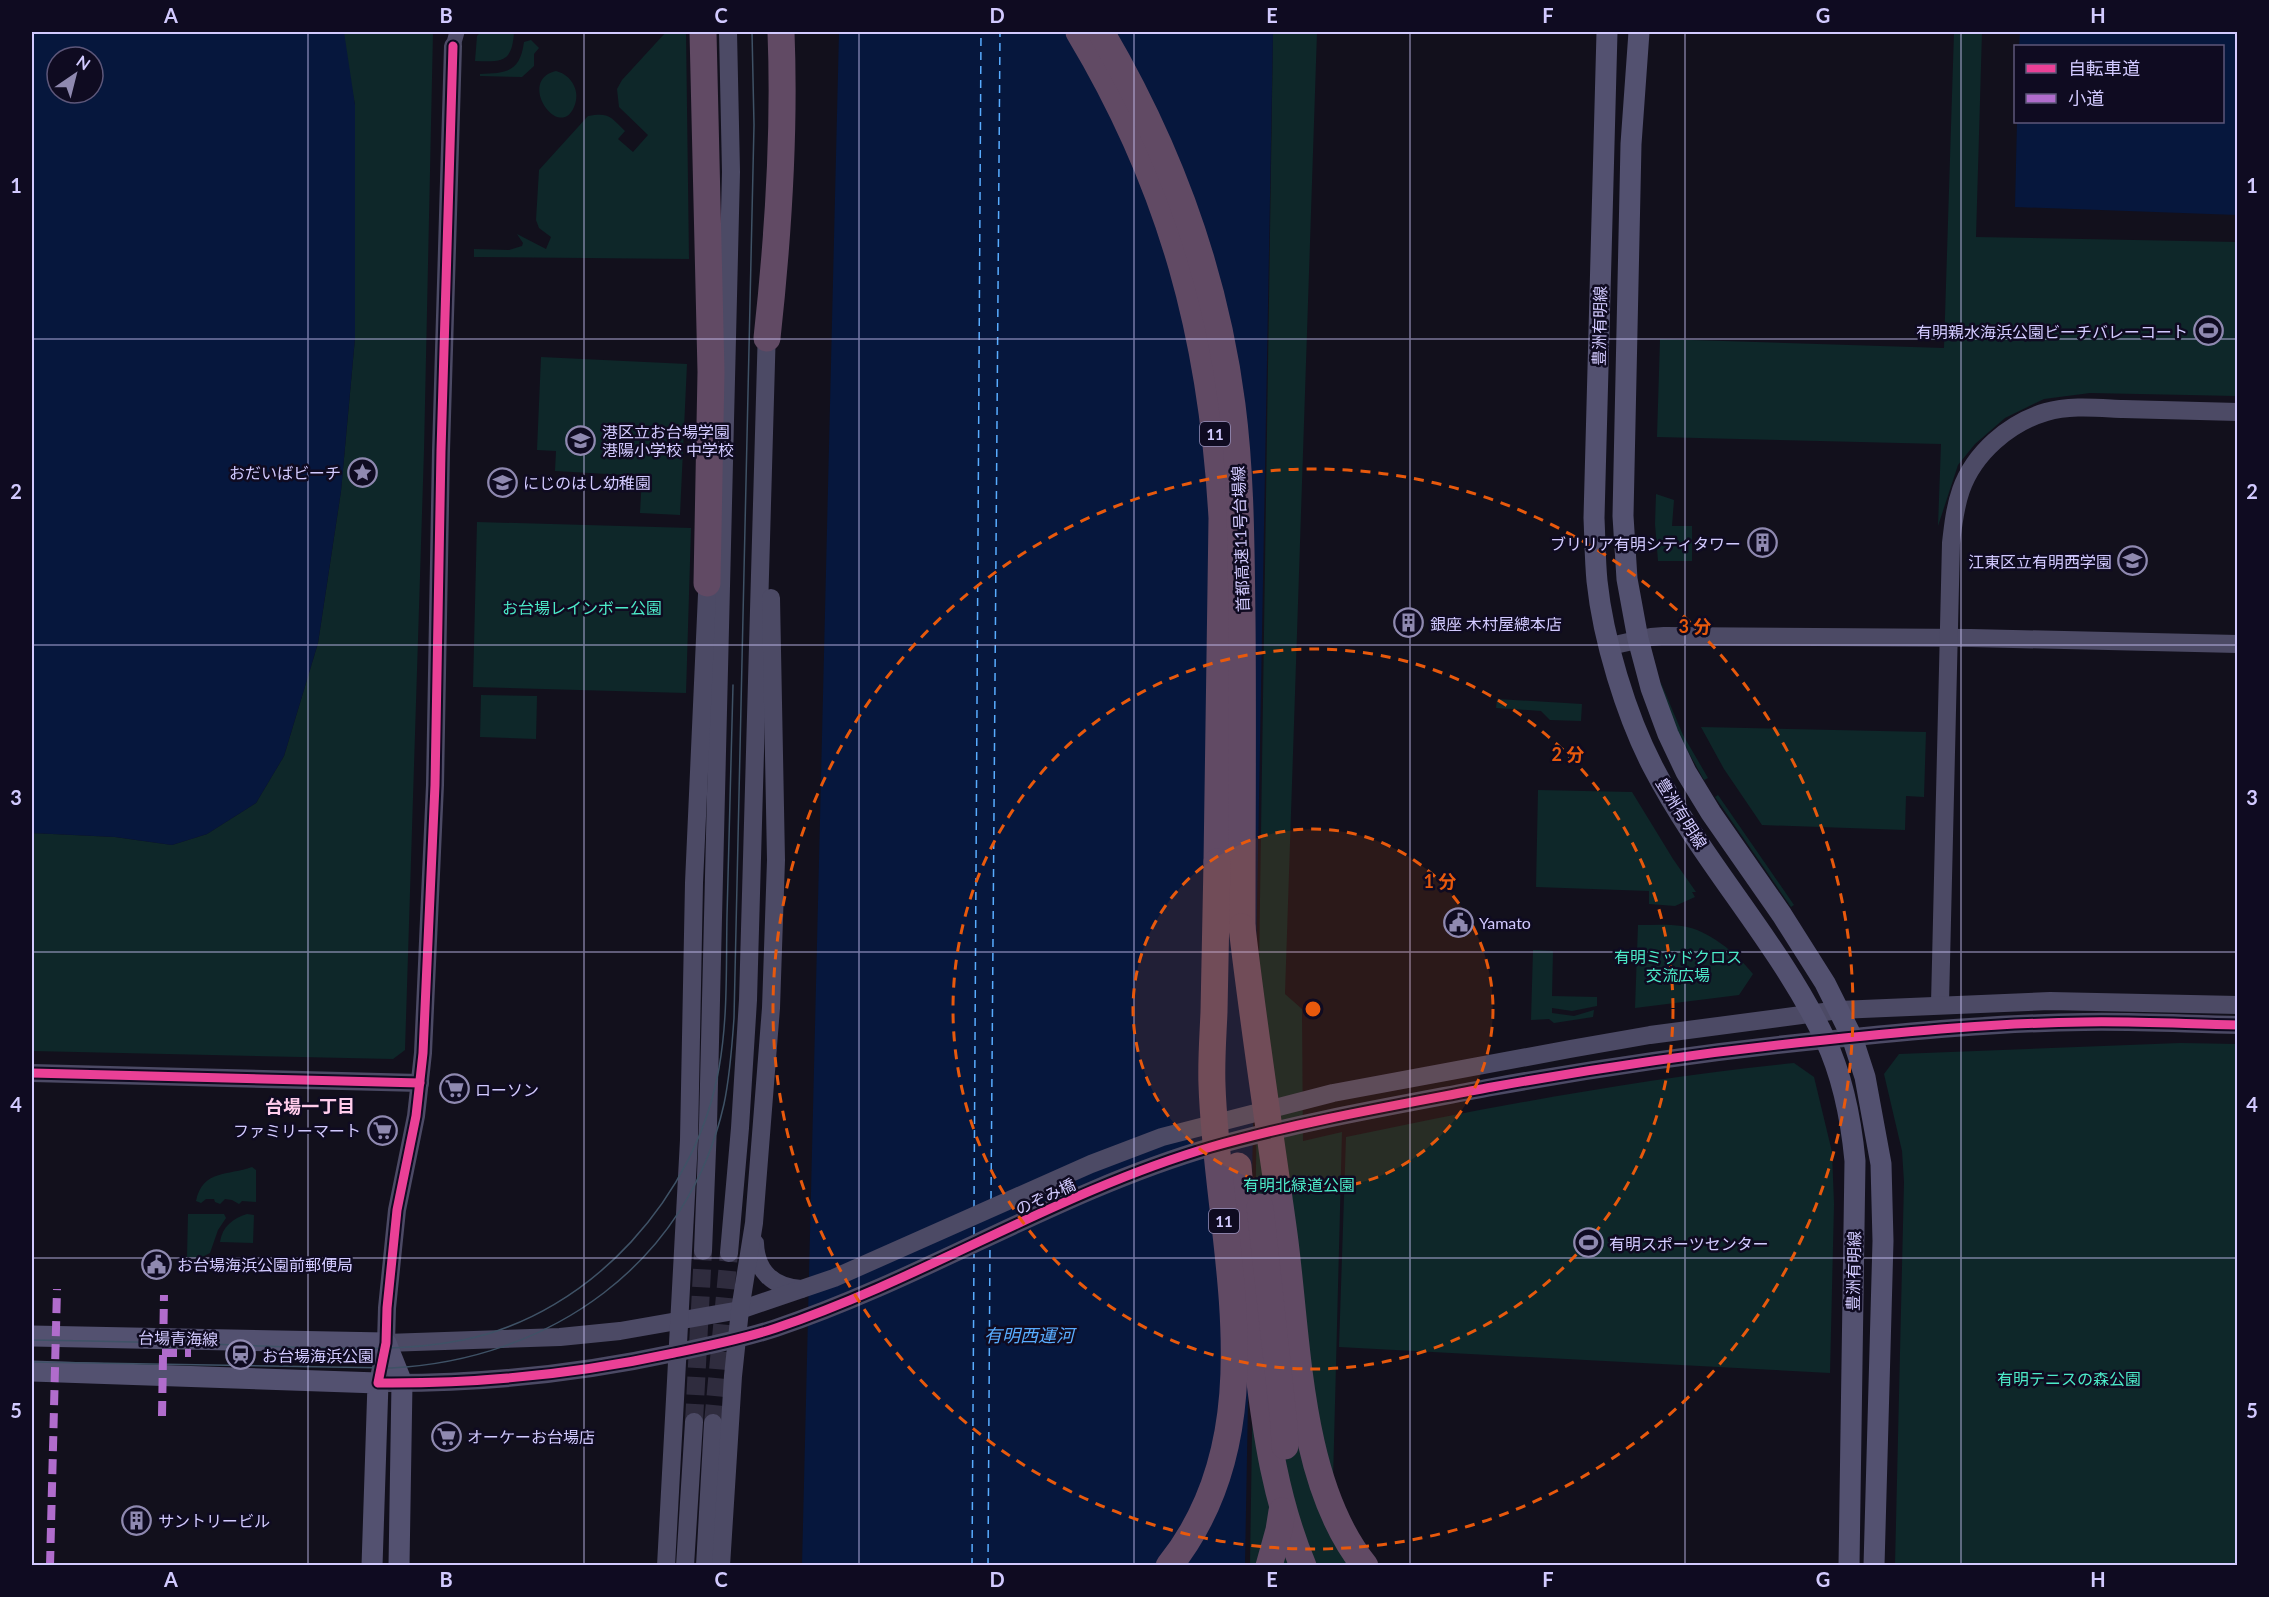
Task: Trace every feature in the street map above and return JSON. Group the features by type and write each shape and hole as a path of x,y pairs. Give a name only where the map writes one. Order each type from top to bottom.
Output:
{"highway":[{"path":"703,32 711,372 707,583"},
{"path":"767,338 776,259 781,115 781,32"},
{"name":"首都高速11号台場線","path":"1079,32 1139,146 1172,227 1196,315 1206,366 1219,462 1222,518 1217,862"},
{"name":"首都高速11号台場線","path":"1101,32 1154,133 1189,219 1214,311 1232,403 1238,462 1240,520 1243,717 1242,927"},
{"name":"11","path":"1169,1566 1192,1534 1213,1488 1227,1439 1234,1383 1233,1321 1212,1085 1217,862"},
{"name":"11","path":"1217,862 1230,1083 1261,1396 1276,1486 1303,1566"},
{"name":"11","path":"1242,927 1250,1113 1284,1425 1283,1505 1269,1566"},
{"name":"11","path":"1242,927 1284,1234 1307,1426 1334,1512 1346,1537 1365,1566"}],"main road":[{"name":"豊洲有明線","path":"1607,32 1594,518 1598,582 1610,646 1633,723 1653,767 1681,815 1752,918 1811,1013 1836,1069 1846,1106 1855,1161 1849,1566"},
{"name":"豊洲有明線","path":"1639,32 1631,144 1623,516 1627,579 1638,639 1651,688 1668,734 1686,772 1711,813 1806,952 1852,1037 1865,1077 1881,1164 1883,1241 1874,1566"},
{"name":"台場青海線","path":"32,1336 386,1343"},
{"path":"386,1343 402,1383 399,1566"},
{"path":"32,1371 378,1383 372,1566"}],"street":[{"path":"666,1566 689,1140 694,883 713,614 726,356 731,172 728,32"},
{"path":"729,1253 748,1000 765,618 771,117 767,32"},
{"path":"378,1383 386,1343 387,1308 397,1210 420,1083 435,785 453,36"},
{"path":"703,1251 712,958 713,614 707,583 726,356"},
{"path":"1940,1004 1947,638 1954,514 1962,488 1972,468 1987,448 2006,432 2046,412 2079,407 2238,412"},
{"path":"721,1566 737,1340 754,1223 766,1086 776,871 765,618"},
{"path":"1610,646 1664,636 1947,638 2238,644"},
{"name":"のぞみ橋","path":"386,1343 560,1337 680,1322 741,1310 780,1292 804,1289 855,1269 1091,1164 1162,1137 1333,1093 1650,1035 1839,1010 1940,1004 2050,1000 2238,1005"},
{"name":"のぞみ橋","path":"378,1383 487,1380 564,1372 624,1364 737,1340 777,1328 877,1288 982,1242 1073,1198 1134,1173 1209,1148 1334,1116 1671,1057 1852,1037 1959,1027 2089,1021 2238,1025"},
{"path":"32,1072 420,1083"},
{"path":"754,1223 758,1261 763,1272 780,1292"},
{"path":"685,1566 694,1422"},
{"path":"705,1566 713,1423"}],"green space":[{"path":"341,32 433,32 424,450 405,1050 393,1059 32,1051 32,833 115,837 172,845 207,834 256,803 284,756 318,643 341,491 355,338 355,105"},
{"path":"481,32 514,32 508,55 499,60 475,61 477,36"},
{"path":"666,32 686,32 689,259 474,257 474,249 509,250 522,246 523,243 517,234 546,249 551,237 539,228 536,220 539,170 588,116 605,115 613,119 625,131 618,139 633,152 648,135 619,107 617,89 622,80"},
{"name":"有明北緑道公園","path":"1273,32 1317,32 1285,994 1302,1009 1303,1141 1342,1132 1332,1520 1361,1565 1250,1566"},
{"path":"1954,32 1982,32 1976,237 2237,242 2237,396 2090,393 2044,399 2005,418 1975,444 1958,465 1938,526 1941,444 1657,437 1660,339 1944,348"},
{"path":"531,40 539,48 534,54 534,66 522,77 480,76 480,74 498,73 511,69 519,60 524,42"},
{"path":"556,71 567,76 576,90 574,107 567,116 559,117 551,113 544,106 540,96 540,85 545,77"},
{"path":"541,357 687,364 680,515 640,513 642,476 555,471 556,451 537,450"},
{"path":"1656,494 1674,500 1672,526 1692,526 1692,561 1658,561 1655,524"},
{"name":"お台場レインボー公園","path":"477,522 691,528 686,693 473,687"},
{"path":"1661,683 1683,735 1708,778 1704,780 1680,737 1658,684"},
{"path":"481,695 537,696 536,739 480,737"},
{"path":"1497,699 1582,704 1581,721 1550,720 1541,711 1496,708"},
{"path":"1701,727 1926,732 1924,797 1906,796 1905,830 1762,825 1724,769"},
{"path":"1538,790 1632,792 1696,892 1692,892 1695,897 1675,906 1649,904 1649,891 1536,887"},
{"path":"1718,795 1794,905 1791,907 1715,797"},
{"name":"有明ミッドクロス 交流広場","path":"1638,925 1677,925 1702,932 1739,958 1753,974 1739,995 1635,1008"},
{"path":"1533,950 1553,951 1552,996 1597,997 1597,1006 1572,1011 1552,1008 1552,1013 1574,1016 1594,1010 1593,1017 1554,1023 1549,1019 1531,1020"},
{"name":"有明テニスの森公園","path":"2180,1043 2237,1044 2237,1565 1895,1565 1904,1182 1902,1151 1884,1074 1899,1054"},
{"name":"有明スポーツセンター","path":"1794,1063 1814,1077 1832,1152 1834,1204 1830,1373 1339,1347 1346,1137 1569,1094 1737,1069"},
{"path":"252,1167 256,1170 256,1202 242,1201 239,1204 225,1199 220,1204 214,1199 206,1199 201,1203 196,1201 204,1183 210,1179"},
{"path":"188,1214 224,1214 226,1218 218,1230 210,1253 200,1258 187,1257"},
{"path":"247,1214 254,1215 253,1243 220,1242 229,1224"}],"water":[{"path":"32,32 344,32 355,105 355,338 341,491 318,643 284,756 256,803 207,834 172,845 115,837 32,833"},
{"name":"有明西運河","path":"839,32 1273,32 1245,1565 802,1566"},
{"path":"2020,32 2237,32 2237,215 2015,207 2017,123 2224,123 2224,45 2019,45"}],"ferry route":[{"path":"974,1208 981,32"},
{"path":"991,1199 1000,32"},
{"path":"974,1224 974,1235"},
{"path":"988,1566 990,1245"},
{"path":"972,1566 974,1254"}],"tunnel":[{"path":"694,1422 703,1251"},
{"path":"713,1423 729,1253"}],"tram line":[{"path":"32,1362 391,1368 449,1361 505,1346 557,1323 604,1293 645,1256 679,1212 706,1161 724,1104 734,1018 754,125 752,32"},
{"path":"32,1340 338,1348 413,1347 463,1340 510,1326 554,1304 595,1276 631,1242 662,1203 688,1160 707,1115 719,1068 726,992 733,685"}],"marked path":[{"path":"50,1566 57,1289"},
{"path":"162,1416 164,1295"},
{"path":"162,1353 191,1353"}],"cycle path":[{"path":"453,46 441,451 435,785 423,1053 416,1116 397,1210 387,1308 386,1343 378,1383 453,1382 564,1372 638,1360 751,1336 831,1308 886,1285 1046,1210 1155,1165 1246,1138 1386,1107 1658,1060 1783,1044 1986,1026 2051,1023 2238,1025"},
{"path":"32,1073 420,1083"}],"place":[{"name":"有明親水海浜公園ビーチバレーコート","path":"2209,331"},
{"name":"港区立お台場学園 港陽小学校 中学校","path":"581,440"},
{"name":"おだいばビーチ","path":"362,472"},
{"name":"にじのはし幼稚園","path":"502,482"},
{"name":"ブリリア有明シティタワー","path":"1762,543"},
{"name":"江東区立有明西学園","path":"2133,561"},
{"name":"銀座 木村屋總本店","path":"1409,623"},
{"name":"Yamato","path":"1458,922"},
{"name":"ローソン","path":"454,1089"},
{"name":"ファミリーマート","path":"382,1130"},
{"name":"有明スポーツセンター","path":"1588,1243"},
{"name":"お台場海浜公園前郵便局","path":"156,1264"},
{"name":"お台場海浜公園","path":"241,1355"},
{"name":"オーケーお台場店","path":"446,1436"},
{"name":"サントリービル","path":"137,1520"}],"district":[{"name":"台場一丁目","path":"310,1106"}]}
